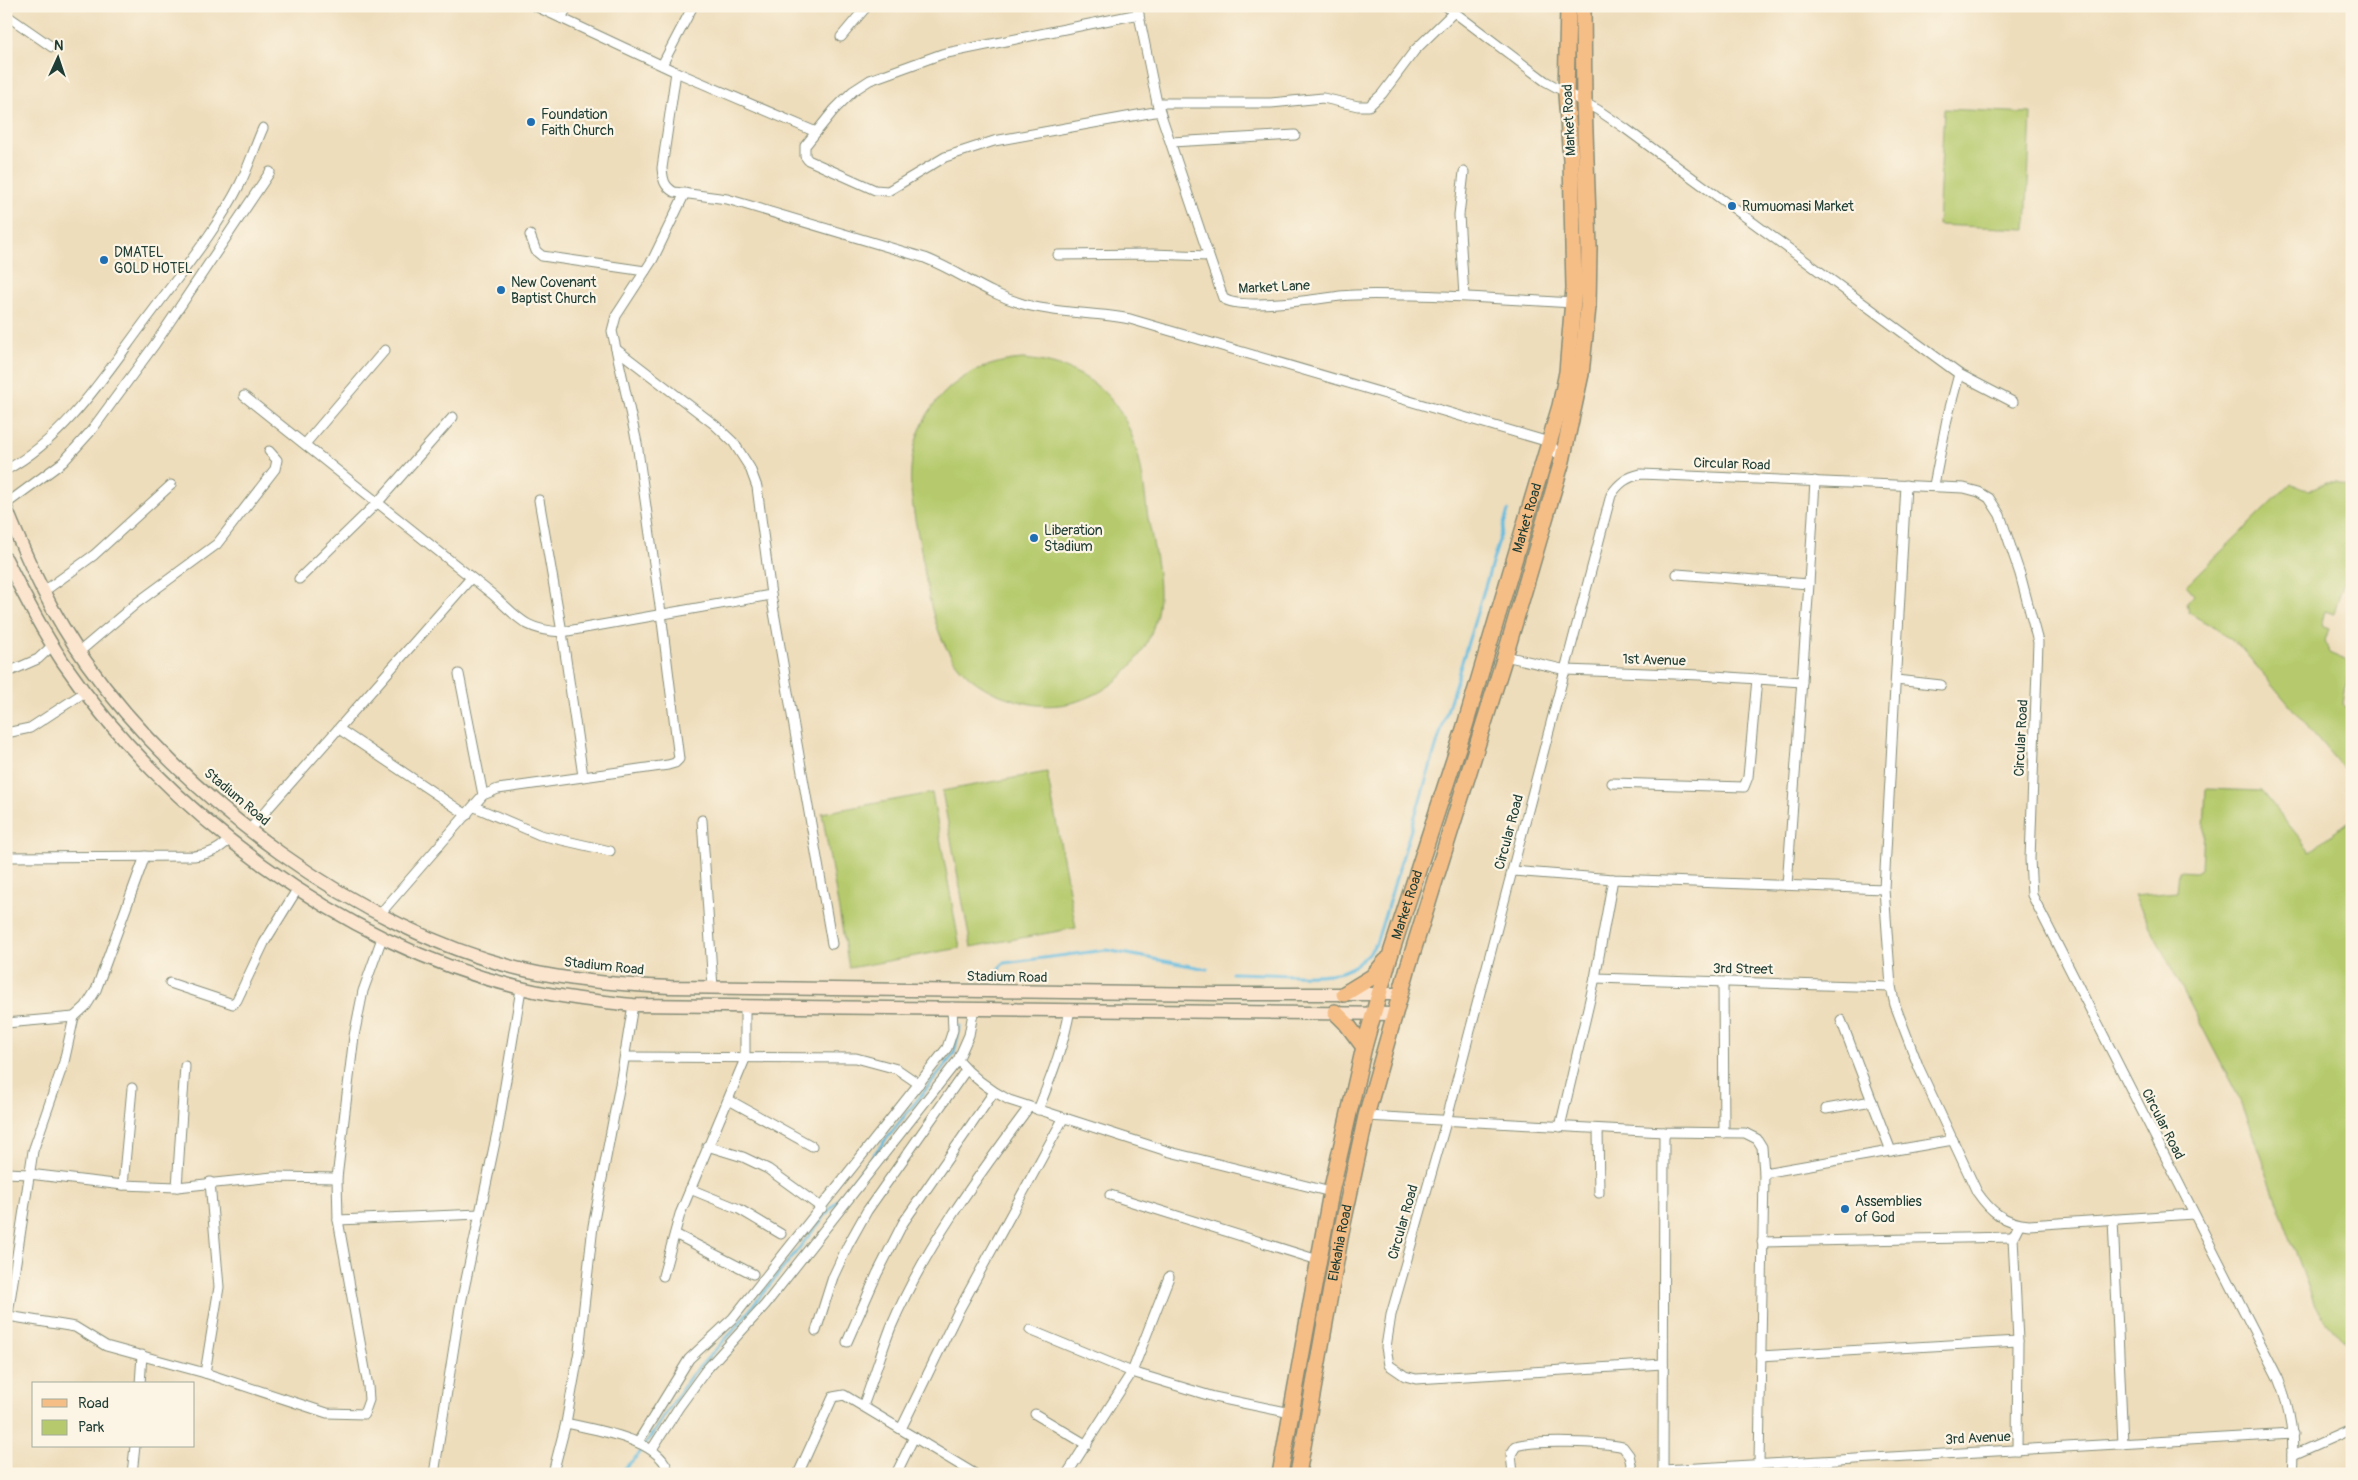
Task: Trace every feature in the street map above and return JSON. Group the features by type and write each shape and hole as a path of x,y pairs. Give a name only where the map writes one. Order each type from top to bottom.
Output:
{"main road":[{"name":"Market Road","path":"1373,1014 1389,958 1464,729 1560,406 1566,372 1573,303 1572,160 1566,94 1568,6"},
{"name":"Market Road","path":"1394,1014 1505,656 1562,461 1581,374 1588,307 1589,248 1583,6"},
{"name":"Stadium Road","path":"6,508 43,592 79,652 138,728 201,789 250,829 316,876 379,915 446,944 522,969 572,980 614,985 713,988 1400,994"},
{"path":"6,559 27,602 86,692 121,737 159,778 229,840 298,888 382,938 437,962 521,988 570,998 633,1005 952,1007 1394,1014"},
{"path":"437,962 446,944"},
{"path":"1344,994 1372,976 1389,958"},
{"path":"1335,1012 1364,1047"},
{"name":"Elekahia Road","path":"1280,1474 1331,1192 1373,1014"},
{"name":"Elekahia Road","path":"1298,1474 1342,1234 1366,1116 1394,1014"}],"street":[{"path":"535,6 662,66 816,132"},
{"path":"561,18 568,6"},
{"path":"662,66 693,6"},
{"path":"841,37 867,6"},
{"path":"1446,6 1545,81 1584,102 1626,129 1960,374 2013,402"},
{"path":"1138,10 942,54 870,80 853,91 816,132 805,146 805,156 808,160 875,190 888,191 945,158 994,141 1159,107 1271,103 1323,98 1358,106 1369,106 1382,94 1415,50 1454,13"},
{"name":"Market Lane","path":"1138,10 1159,107 1223,298 1230,303 1274,303 1353,294 1464,296 1573,303"},
{"path":"6,15 52,47"},
{"path":"676,72 662,179 667,188 674,192 727,199 926,258 957,272 994,295 1025,305 1048,310 1108,314 1130,319 1549,442 1562,461"},
{"path":"6,470 25,460 50,440 95,387 205,243 241,183 263,128"},
{"path":"1172,142 1296,135"},
{"path":"6,504 63,462 91,431 155,344 270,172"},
{"path":"1464,172 1459,215 1464,296"},
{"path":"379,915 483,796 498,789 668,765 675,763 678,759 661,613 637,443 612,331 614,321 645,272 667,232 685,193"},
{"path":"530,235 536,251 542,256 645,272"},
{"path":"1058,255 1152,254 1208,256"},
{"path":"616,348 715,425 744,455 756,487 770,595 832,944"},
{"path":"305,444 385,350"},
{"path":"1934,486 1946,419 1960,374"},
{"path":"244,396 378,502 528,626 545,631 562,632 770,595"},
{"path":"299,579 378,502 453,417"},
{"path":"79,652 138,602 217,544 275,469 277,460 269,451"},
{"name":"Circular Road","path":"1663,1364 1416,1379 1405,1376 1389,1364 1386,1347 1388,1328 1446,1122 1611,495 1620,483 1629,477 1641,474 1964,488 1979,492 1988,498 2000,515 2022,583 2038,642 2030,859 2032,895 2278,1378 2288,1401 2293,1434 2292,1474"},
{"path":"1787,885 1810,584 1814,480"},
{"path":"43,592 94,555 170,485"},
{"path":"1906,485 1884,889 1891,987 1895,1005 1919,1068 1977,1192 1986,1205 2003,1219 2019,1224 2070,1224 2193,1214"},
{"path":"539,500 562,632 583,776"},
{"path":"1677,574 1810,584"},
{"path":"250,829 471,578"},
{"path":"6,673 38,659 53,644"},
{"name":"1st Avenue","path":"1505,656 1566,670 1802,682"},
{"path":"460,674 483,796"},
{"path":"1612,783 1744,787 1748,777 1757,679"},
{"path":"1896,680 1941,684"},
{"path":"6,733 30,728 86,692"},
{"path":"339,730 467,815"},
{"path":"475,807 540,835 610,851"},
{"path":"702,820 713,988"},
{"path":"6,857 209,854 229,840"},
{"path":"6,1327 33,1152 64,1062 74,1017 86,1006 96,990 145,856"},
{"path":"1513,871 1613,879 1884,889"},
{"path":"1560,1127 1595,978 1613,879"},
{"path":"170,983 233,1004 237,1000 264,943 298,888"},
{"path":"8,1316 75,1327 106,1346 205,1373 327,1413 364,1414 369,1400 368,1386 338,1220 337,1178 354,1036 363,991 382,938"},
{"name":"3rd Street","path":"1595,978 1891,987"},
{"path":"1723,983 1724,1133"},
{"path":"434,1474 460,1308 498,1128 521,988"},
{"path":"554,1469 566,1423 580,1350 593,1226 633,1005"},
{"path":"663,1276 690,1189 745,1059 745,1005"},
{"path":"638,1442 689,1358 733,1318 919,1084 950,1041 953,1030 952,1007"},
{"path":"652,1449 679,1406 706,1370 766,1305 958,1060 969,1035 974,1008"},
{"path":"1038,1110 1059,1056 1070,1009"},
{"path":"6,1023 74,1017"},
{"path":"1841,1020 1891,1151"},
{"path":"625,1057 856,1058 897,1069 919,1084"},
{"path":"958,1060 966,1070 994,1092 1029,1107 1170,1152 1331,1192"},
{"path":"177,1187 185,1066"},
{"path":"816,1331 833,1277 858,1228 966,1070"},
{"path":"123,1185 132,1088"},
{"path":"847,1342 876,1274 904,1224 994,1092"},
{"path":"729,1100 812,1146"},
{"path":"1826,1109 1872,1101"},
{"path":"863,1406 892,1327 922,1267 956,1208 1029,1107"},
{"path":"1366,1116 1446,1122 1664,1132 1745,1133 1758,1139 1762,1147 1764,1173 1759,1464"},
{"path":"901,1430 959,1310 1064,1119"},
{"path":"1598,1129 1599,1193"},
{"path":"1663,1472 1664,1132"},
{"path":"1764,1173 1953,1140"},
{"path":"707,1146 743,1157 768,1169 822,1208"},
{"path":"6,1173 123,1185 177,1187 210,1182 273,1177 337,1178"},
{"path":"205,1373 219,1287 210,1182"},
{"path":"690,1189 738,1208 781,1234"},
{"path":"1110,1195 1318,1260"},
{"path":"338,1220 384,1220 424,1215 480,1214"},
{"path":"2113,1219 2123,1444"},
{"path":"2018,1450 2018,1341 2013,1237 2019,1224"},
{"path":"675,1234 753,1274"},
{"path":"1762,1242 2013,1237"},
{"path":"1067,1474 1132,1372 1169,1277"},
{"path":"1030,1330 1132,1372 1214,1397 1291,1413"},
{"path":"1760,1356 2018,1341"},
{"path":"140,1382 142,1355"},
{"path":"798,1474 833,1397 844,1395 975,1474"},
{"path":"1035,1414 1087,1445"},
{"path":"566,1423 638,1442 652,1449 667,1464 669,1474"},
{"path":"2293,1455 2352,1429"},
{"name":"3rd Avenue","path":"1663,1472 1759,1464 2293,1434"},
{"path":"896,1474 914,1437"},
{"path":"1513,1474 1511,1454 1516,1446 1534,1444 1623,1447 1629,1455 1633,1474"},
{"path":"132,1474 135,1448"}],"green space":[{"path":"1944,109 2031,113 2026,229 1938,225"},
{"path":"1023,359 1063,367 1081,375 1096,385 1121,413 1130,431 1139,459 1158,575 1157,615 1151,634 1129,668 1115,682 1098,693 1079,701 1059,705 1029,704 988,689 968,676 954,660 943,641 929,598 912,500 911,469 915,446 922,426 932,408 945,392 961,379 980,369 1000,362"},
{"path":"2326,482 2337,482 2352,488 2352,553 2334,614 2325,611 2321,625 2329,628 2325,641 2329,653 2350,662 2343,704 2352,713 2352,779 2242,649 2215,628 2189,613 2187,603 2194,595 2186,586 2291,483 2308,490"},
{"path":"1047,772 1076,928 971,947 942,791"},
{"path":"2206,789 2262,791 2310,851 2352,819 2352,1351 2320,1314 2314,1303 2239,1098 2134,896 2177,892 2179,871 2196,872 2202,869"},
{"path":"932,793 960,948 849,968 822,813"}],"waterway":[{"path":"1232,973 1322,975 1344,971 1359,963 1376,944 1508,511"},
{"path":"996,979 1000,967 1004,963 1106,950 1207,969"},
{"path":"619,1474 639,1454 691,1376 732,1332 943,1068 954,1053 960,1026"}],"place":[{"name":"Foundation Faith Church","path":"531,122"},
{"name":"Rumuomasi Market","path":"1732,206"},
{"name":"DMATEL GOLD HOTEL","path":"104,260"},
{"name":"New Covenant Baptist Church","path":"501,290"},
{"name":"Liberation Stadium","path":"1034,538"},
{"name":"Assemblies of God","path":"1845,1209"}]}
